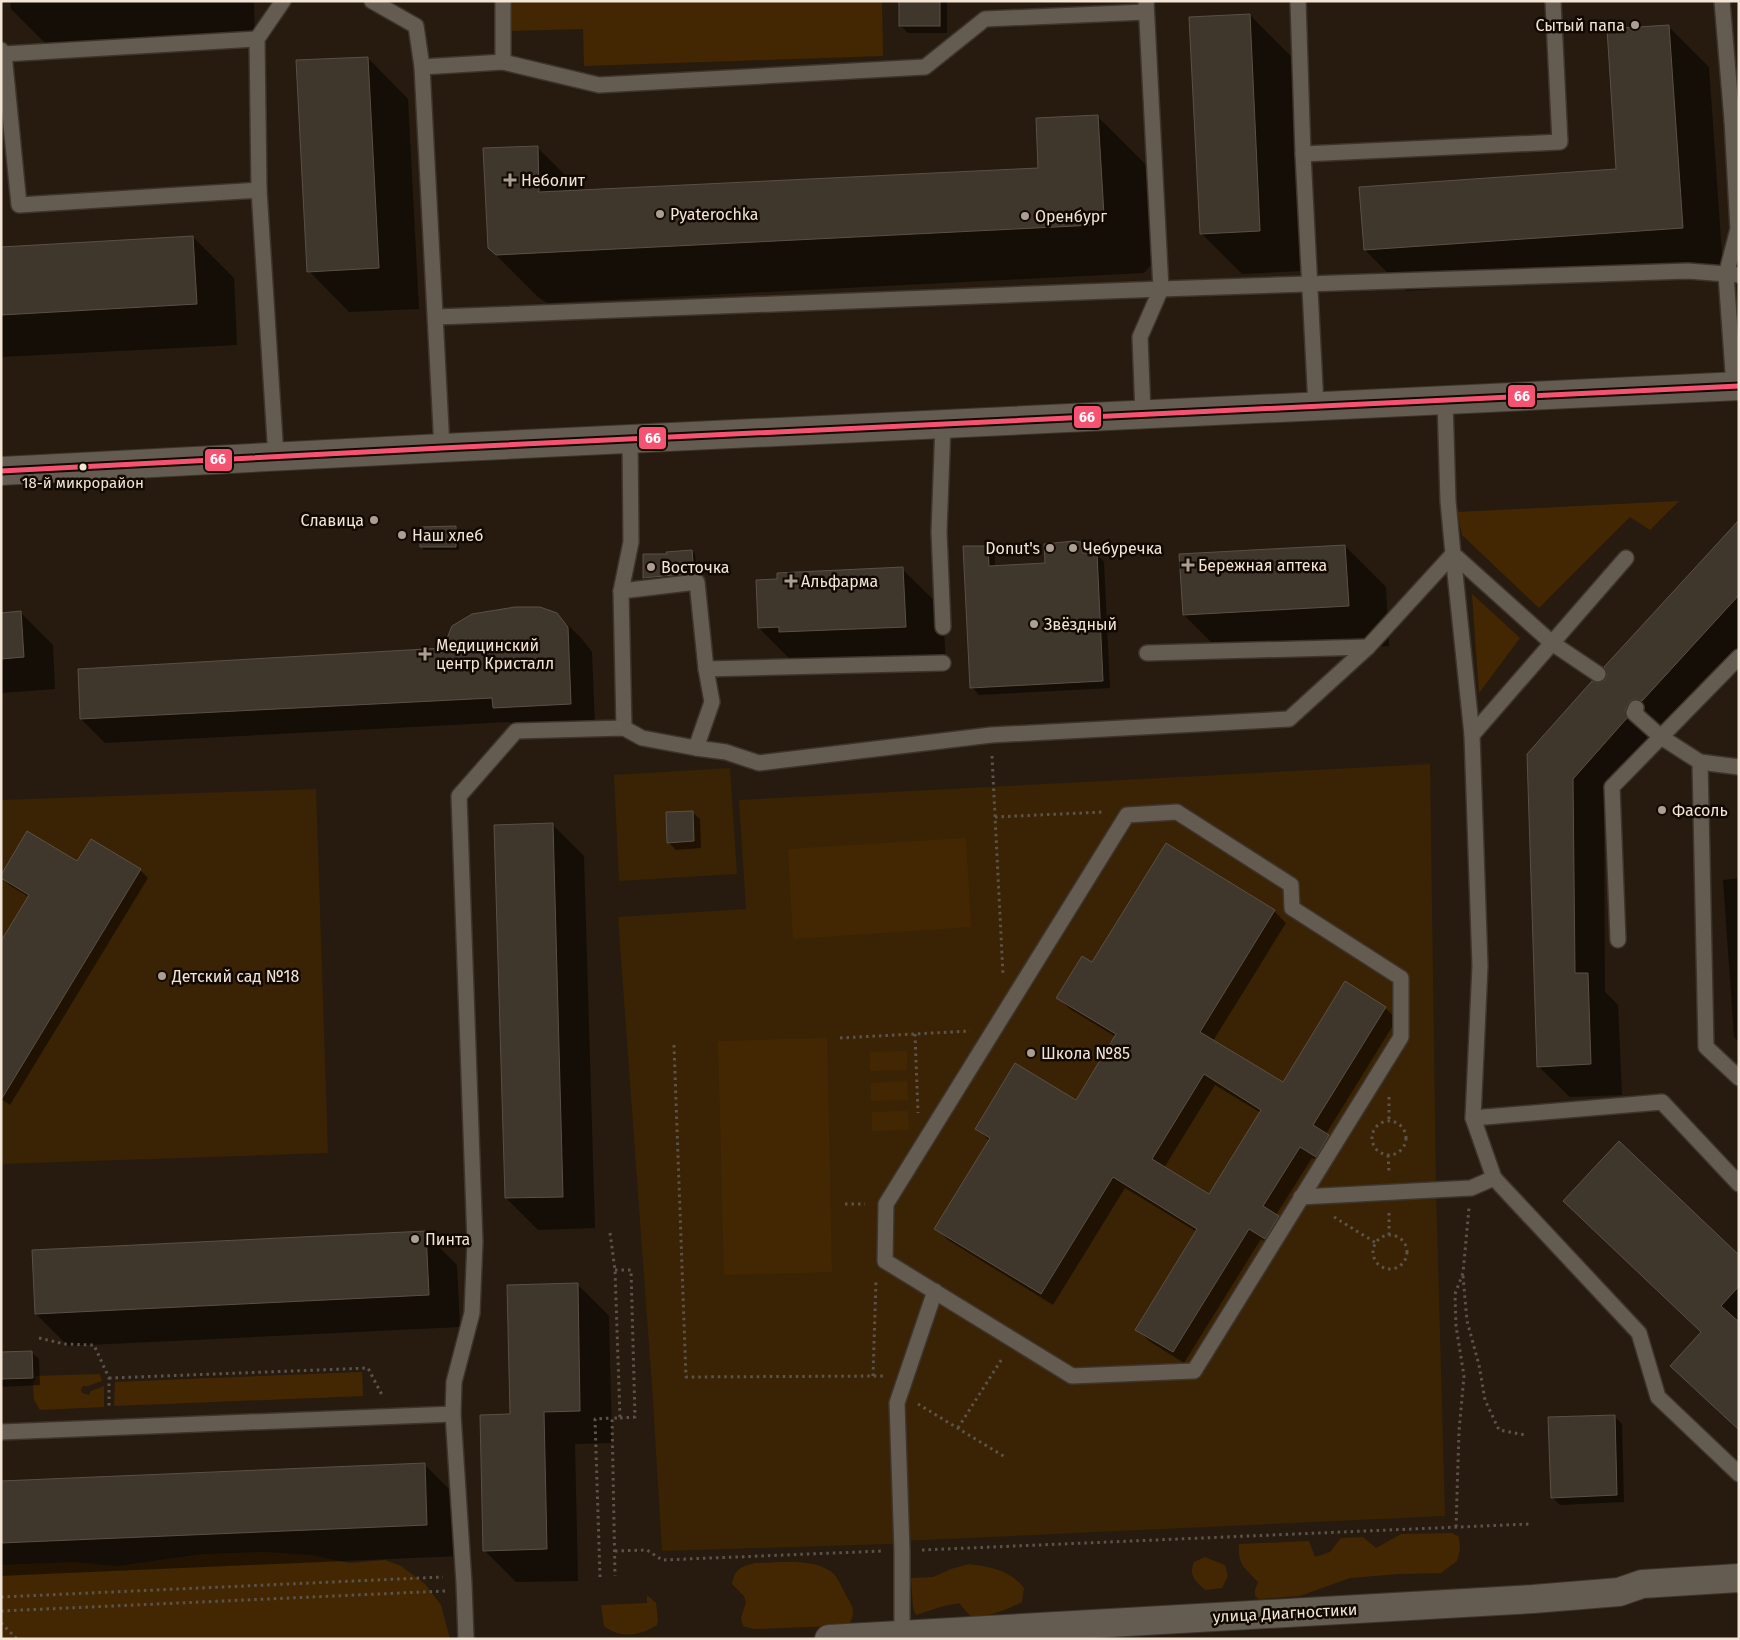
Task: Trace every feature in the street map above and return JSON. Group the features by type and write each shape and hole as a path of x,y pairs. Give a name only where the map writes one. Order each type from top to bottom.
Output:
{"main road":[{"path":"1,471 1736,386"},
{"name":"улица Диагностики","path":"829,1639 1533,1600 1619,1592 1642,1584 1739,1578"}],"lane":[{"path":"276,457 259,190 257,39 282,1"},
{"path":"372,1 416,26 422,67 442,448"},
{"path":"502,1 503,62"},
{"path":"1298,1 1303,154 1316,406"},
{"path":"1303,154 1560,142 1553,1"},
{"path":"1722,1 1735,119 1738,229 1732,275 1736,386"},
{"path":"422,67 503,62 599,85 925,68 985,19 1146,6 1161,289 1140,337 1143,414"},
{"path":"257,39 2,53 19,205 259,190"},
{"path":"436,317 1688,271 1732,275"},
{"path":"1445,400 1448,500 1472,735 1480,966 1473,1118 1494,1178 1639,1333 1658,1397 1739,1474"},
{"path":"943,424 939,532 943,627"},
{"path":"624,728 621,591 631,542 630,439"},
{"path":"1453,554 1552,643 1598,674"},
{"path":"466,1639 453,1414 454,1382 472,1313 475,1242 459,796 516,731 624,728 642,738 726,752 759,763 991,735 1289,719 1368,647 1453,554"},
{"path":"1472,735 1626,558"},
{"path":"621,591 697,582 706,669 712,702 696,748"},
{"path":"1147,653 1368,647"},
{"path":"1618,940 1612,787 1739,657"},
{"path":"706,669 943,663"},
{"path":"1636,708 1634,713 1662,737 1700,762 1739,767"},
{"path":"1700,762 1706,1047 1739,1078"},
{"path":"1177,812 1291,885 1292,908 1401,978 1402,1037 1194,1371 1072,1376 884,1261 886,1204 1127,815 1177,812"},
{"path":"1473,1118 1662,1102 1739,1184"},
{"path":"1302,1197 1471,1188 1494,1178"},
{"path":"902,1634 902,1551 897,1403 935,1291"},
{"path":"1,1432 453,1414"}],"path":[{"path":"991,735 1004,1013"},
{"path":"995,817 1114,812 1127,815"},
{"path":"840,1038 994,1029"},
{"path":"915,1034 919,1150"},
{"path":"674,1045 686,1377 905,1377"},
{"path":"1396,1123 1403,1129 1405,1134 1404,1145 1396,1153 1385,1155 1375,1148 1372,1137 1375,1129 1380,1124 1396,1123"},
{"path":"1471,1188 1462,1273 1467,1321 1479,1365 1485,1400 1499,1430 1525,1434"},
{"path":"1302,1197 1376,1243"},
{"path":"610,1234 615,1270 620,1418"},
{"path":"1386,1236 1401,1239 1406,1248 1406,1259 1398,1267 1392,1269 1381,1266 1374,1257 1373,1251 1376,1243 1386,1236"},
{"path":"873,1376 876,1270 884,1261"},
{"path":"600,1577 595,1419 635,1417 631,1270 615,1270"},
{"path":"1456,1527 1459,1431 1464,1376 1456,1326 1455,1294 1462,1273"},
{"path":"39,1338 64,1344 94,1345 108,1378 110,1428"},
{"path":"958,1428 1013,1339"},
{"path":"108,1378 368,1368 394,1417"},
{"path":"900,1393 1005,1456"},
{"path":"612,1418 615,1576"},
{"path":"614,1551 647,1550 662,1560 1529,1524"},
{"path":"1,1597 464,1583"},
{"path":"1,1611 464,1583"},
{"path":"1,1623 17,1639"}],"shaded area":[{"path":"510,1 882,1 883,56 584,66 583,29 511,31"},
{"path":"1679,501 1650,530 1630,517 1539,608 1462,535 1457,512"},
{"path":"1472,594 1520,638 1479,693"},
{"name":"Школа №85","path":"1430,764 1436,1189 1445,1516 902,1541 890,1544 662,1551 618,917 746,909 739,800"},
{"path":"730,768 737,874 619,881 614,775"},
{"name":"Детский сад №18","path":"316,789 328,1153 1,1164 1,800"},
{"path":"966,838 971,927 793,939 788,849"},
{"path":"827,1038 832,1272 724,1275 718,1041"},
{"path":"907,1051 907,1070 870,1071 870,1052"},
{"path":"907,1081 908,1100 871,1101 871,1083"},
{"path":"908,1111 909,1130 872,1131 872,1112"},
{"path":"362,1372 363,1396 114,1406 115,1382"},
{"path":"100,1374 102,1381 83,1386 81,1389 82,1393 89,1395 91,1391 104,1386 104,1407 40,1410 34,1400 33,1383 35,1376"},
{"path":"1452,1533 1459,1537 1460,1550 1457,1561 1441,1573 1350,1578 1300,1596 1259,1599 1255,1596 1258,1582 1243,1565 1239,1556 1239,1544 1309,1541 1315,1557 1330,1552 1341,1538 1363,1537 1376,1548 1401,1534"},
{"path":"264,1552 311,1555 349,1563 385,1560 401,1566 425,1584 441,1605 450,1639 1,1639 1,1565 74,1562 117,1566 202,1554"},
{"path":"1205,1557 1225,1565 1228,1576 1222,1588 1205,1590 1192,1575 1194,1562"},
{"path":"796,1562 817,1565 826,1569 836,1576 851,1605 853,1615 851,1621 848,1625 837,1626 754,1629 743,1626 741,1618 746,1602 744,1596 732,1584 739,1569 755,1563"},
{"path":"969,1564 999,1570 1013,1577 1024,1588 1022,1602 1010,1608 978,1617 971,1617 959,1603 916,1615 913,1608 911,1578 933,1577"},
{"path":"647,1595 656,1603 657,1625 637,1634 617,1633 604,1626 601,1605 647,1603"}],"building":[{"path":"899,1 940,1 940,26 899,26"},
{"path":"1250,14 1260,231 1200,234 1189,17"},
{"path":"1669,25 1683,228 1364,250 1359,187 1616,169 1607,29"},
{"path":"368,57 379,268 307,272 296,60"},
{"path":"1098,115 1104,215 1095,225 496,255 488,248 483,148 538,146 539,192 1038,168 1036,118"},
{"path":"193,236 197,304 1,315 1,247"},
{"path":"1739,520 1739,595 1642,701 1635,699 1630,701 1625,710 1627,718 1573,779 1575,973 1588,973 1591,1064 1537,1067 1527,754 1592,681 1598,683 1605,680 1607,674 1604,667"},
{"path":"456,526 456,547 420,547 420,527"},
{"name":"Звёздный","path":"1081,542 1082,553 1097,553 1103,681 970,688 963,546 988,546 989,566 1045,563 1044,544"},
{"path":"1345,545 1349,606 1183,615 1179,554"},
{"path":"692,550 694,573 643,578 643,554 667,554 666,552"},
{"path":"903,567 906,627 779,632 779,627 758,628 756,580 777,579 777,573"},
{"path":"515,607 540,607 557,613 568,627 571,704 493,708 492,698 80,719 78,669 443,648 452,626 472,614"},
{"path":"21,611 24,657 1,659 1,613"},
{"path":"693,811 694,841 667,843 666,812"},
{"path":"553,823 563,1197 505,1198 494,825"},
{"path":"27,831 77,861 91,839 141,869 1,1100 1,941 29,895 1,878 1,875"},
{"path":"1166,843 1275,910 1200,1032 1283,1082 1345,981 1386,1007 1313,1125 1329,1135 1316,1157 1300,1147 1263,1206 1279,1216 1265,1239 1249,1229 1173,1352 1135,1330 1197,1229 1113,1177 1041,1294 934,1229 990,1138 975,1129 1015,1063 1076,1100 1116,1034 1056,998 1082,956 1092,962","holes":["1204,1074 1261,1110 1209,1194 1152,1159"]},
{"path":"1619,1141 1739,1255 1739,1286 1721,1306 1739,1322 1739,1430 1670,1366 1701,1332 1563,1201"},
{"path":"426,1231 429,1295 35,1314 32,1250"},
{"path":"578,1283 580,1411 544,1412 547,1549 483,1551 480,1415 510,1414 507,1285"},
{"path":"32,1351 33,1378 1,1379 1,1352"},
{"path":"1615,1415 1617,1495 1551,1498 1548,1417"},
{"path":"425,1463 427,1525 1,1543 1,1481"}],"transit line":[{"name":"66","path":"1,471 1739,386"}],"place":[{"name":"Сытый папа","path":"1635,25"},
{"name":"Неболит","path":"510,180"},
{"name":"Pyaterochka","path":"660,214"},
{"name":"Оренбург","path":"1025,216"},
{"name":"18-й микрорайон","path":"83,467"},
{"name":"Славица","path":"374,520"},
{"name":"Наш хлеб","path":"402,535"},
{"name":"Donut's","path":"1050,548"},
{"name":"Чебуречка","path":"1073,548"},
{"name":"Бережная аптека","path":"1188,565"},
{"name":"Восточка","path":"651,567"},
{"name":"Альфарма","path":"791,581"},
{"name":"Звёздный","path":"1034,624"},
{"name":"Медицинский центр Кристалл","path":"425,654"},
{"name":"Фасоль","path":"1662,810"},
{"name":"Детский сад №18","path":"162,976"},
{"name":"Школа №85","path":"1031,1053"},
{"name":"Пинта","path":"415,1239"}]}
